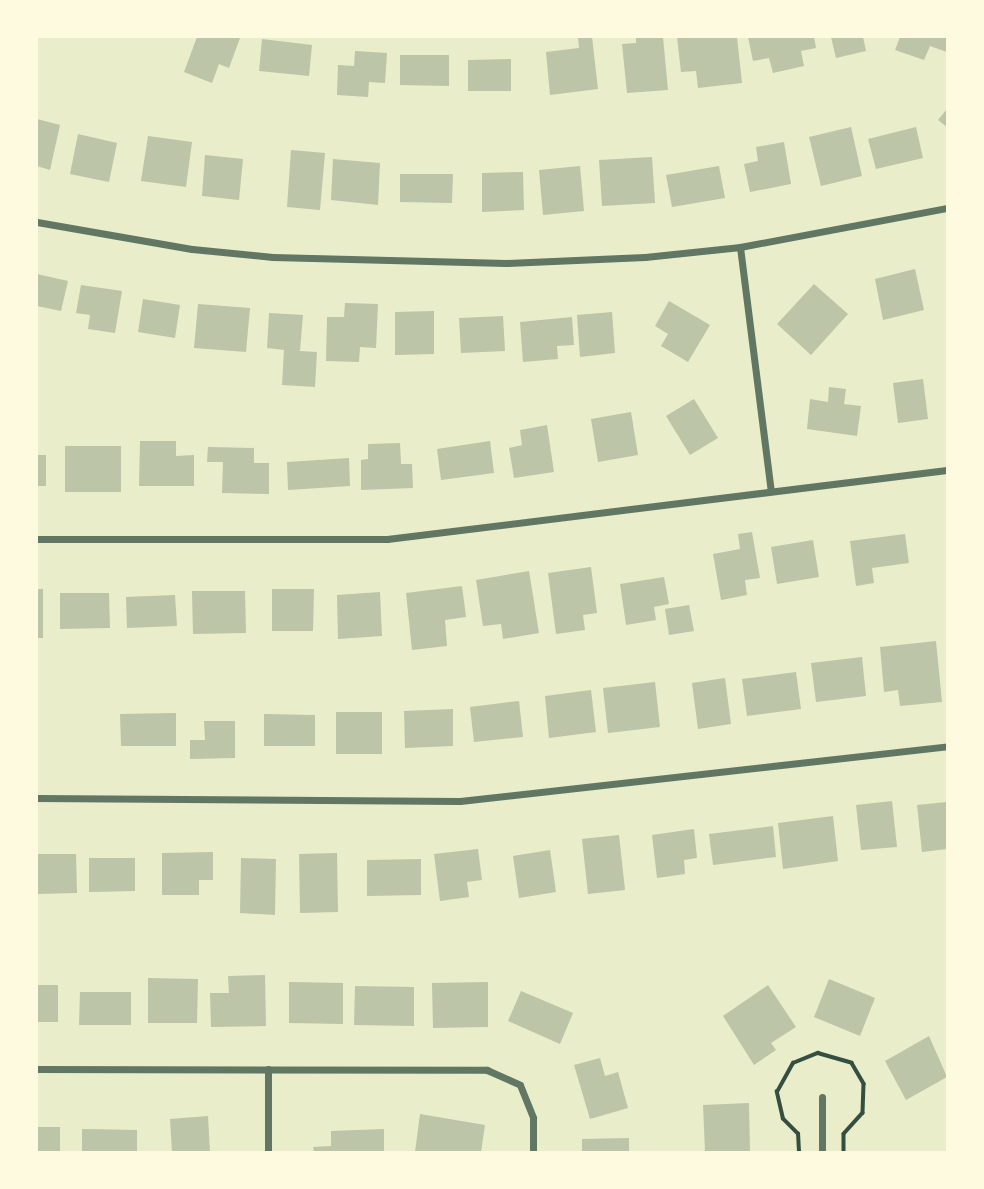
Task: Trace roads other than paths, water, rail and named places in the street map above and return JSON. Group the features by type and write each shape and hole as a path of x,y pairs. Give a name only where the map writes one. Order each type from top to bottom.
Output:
{"street":[{"path":"37,222 192,249 420,263 572,261 740,247 947,208"},
{"path":"740,247 771,491"},
{"path":"37,539 387,539 947,470"},
{"path":"37,798 460,801 947,746"},
{"path":"37,1069 487,1070 520,1085 533,1118 533,1152"},
{"path":"268,1069 268,1152"},
{"path":"822,1097 822,1152"}]}
